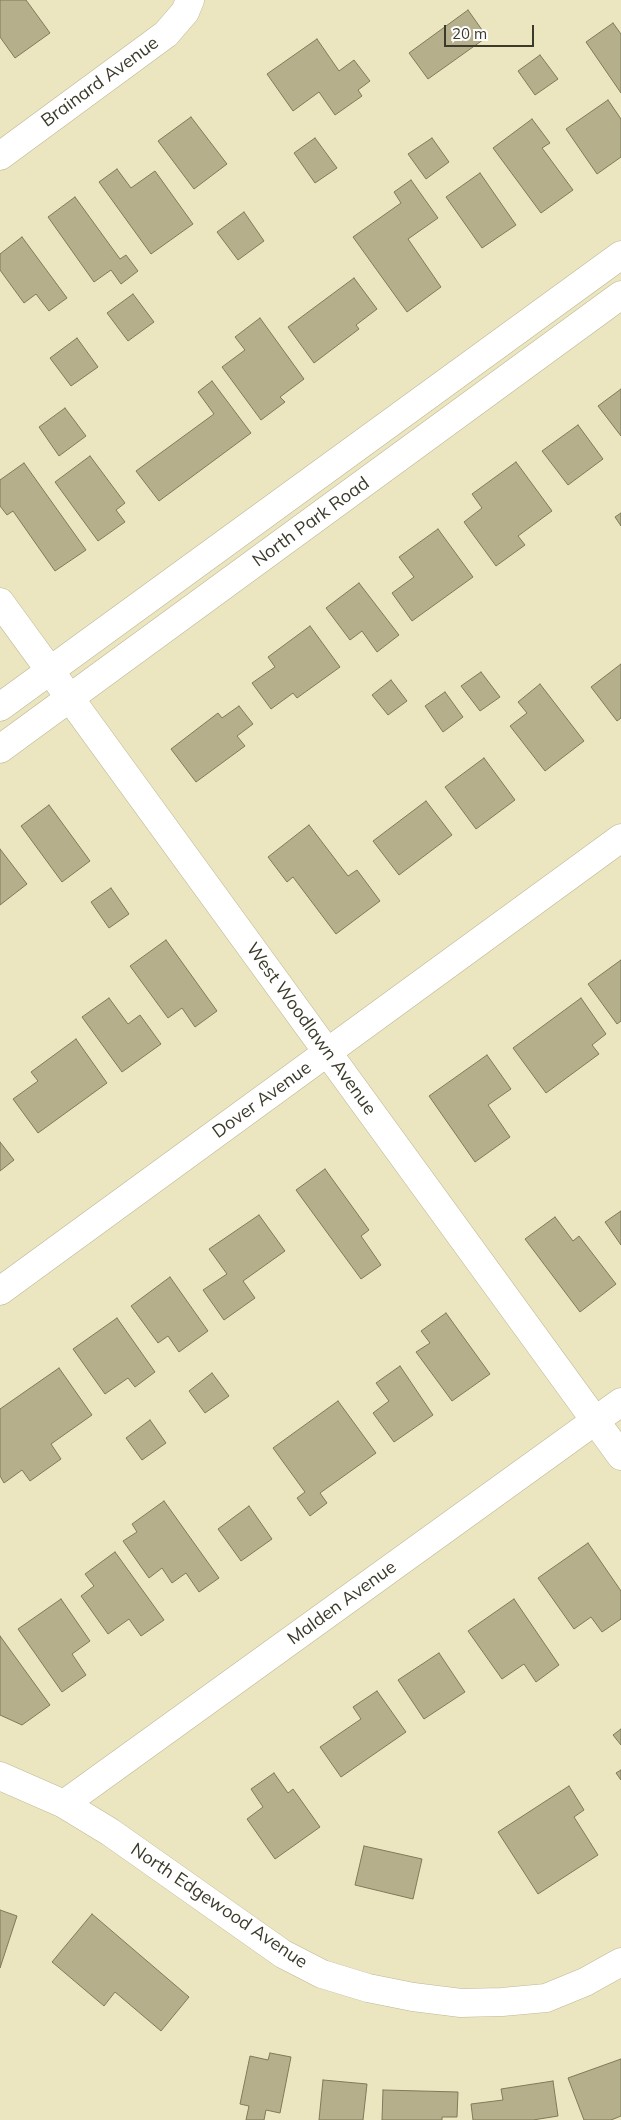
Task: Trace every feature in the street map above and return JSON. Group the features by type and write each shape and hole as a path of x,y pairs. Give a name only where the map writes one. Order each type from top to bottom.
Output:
{"street":[{"name":"Brainard Avenue","path":"0,156 166,34 185,12 190,0"},
{"name":"North Park Road","path":"0,708 621,255"},
{"name":"North Park Road","path":"0,748 621,295"},
{"name":"West Woodlawn Avenue","path":"0,602 621,1456"},
{"name":"Dover Avenue","path":"0,1291 621,838"},
{"name":"Malden Avenue","path":"64,1804 621,1402"},
{"name":"North Edgewood Avenue","path":"0,1776 64,1804 110,1832 283,1954 322,1974 368,1988 413,1997 462,2003 546,1998 585,1982 621,1962"}],"building":[{"path":"0,0 26,0 50,33 15,58 0,37"},
{"path":"468,10 487,37 428,79 409,53"},
{"path":"613,23 621,34 621,93 586,42"},
{"path":"317,39 339,71 354,60 370,81 358,90 362,96 335,115 319,92 293,111 267,74"},
{"path":"540,55 558,79 535,95 518,71"},
{"path":"608,100 621,119 621,157 597,174 566,129"},
{"path":"191,117 227,164 194,189 158,141"},
{"path":"532,119 550,143 542,148 573,190 541,213 493,148"},
{"path":"315,138 337,168 315,183 294,153"},
{"path":"432,138 449,162 426,179 408,154"},
{"path":"117,169 131,188 155,171 193,224 151,254 99,182"},
{"path":"480,173 516,225 482,248 446,197"},
{"path":"411,180 438,218 408,239 441,287 407,312 353,237 401,203 394,192"},
{"path":"75,197 120,259 126,255 138,271 121,284 111,270 94,282 48,217"},
{"path":"244,212 264,241 238,260 217,232"},
{"path":"22,237 67,298 49,311 36,294 24,303 0,270 0,254"},
{"path":"354,278 377,309 356,325 359,329 314,363 288,327"},
{"path":"133,294 154,322 128,341 107,313"},
{"path":"260,318 304,379 280,397 285,402 261,420 222,367 245,350 235,337"},
{"path":"77,338 98,367 71,386 50,358"},
{"path":"212,381 251,433 159,501 136,471 214,414 198,392"},
{"path":"621,389 621,436 598,406"},
{"path":"65,408 86,436 59,456 39,427"},
{"path":"578,425 603,459 568,485 542,451"},
{"path":"90,456 125,503 116,510 125,522 98,541 55,482"},
{"path":"516,462 552,511 518,536 525,545 496,566 464,522 482,508 472,494"},
{"path":"24,463 86,550 55,571 13,511 7,515 0,506 0,480"},
{"path":"621,513 621,526 615,517"},
{"path":"438,529 473,577 412,621 392,593 414,577 399,557"},
{"path":"359,583 399,635 377,652 362,631 350,640 326,608"},
{"path":"310,626 340,667 297,698 293,693 271,709 252,683 275,667 268,657"},
{"path":"621,664 621,718 617,721 591,687"},
{"path":"481,672 500,697 480,711 461,686"},
{"path":"391,680 407,701 388,715 372,695"},
{"path":"540,684 584,741 545,771 510,726 527,713 518,702"},
{"path":"445,692 463,717 443,732 425,706"},
{"path":"239,706 253,724 237,736 245,746 196,782 171,749 218,713 222,718"},
{"path":"484,758 515,800 476,829 445,787"},
{"path":"426,801 452,835 399,875 373,841"},
{"path":"49,805 90,861 62,882 21,826"},
{"path":"309,825 348,876 357,870 380,901 336,934 293,877 287,882 268,857"},
{"path":"0,849 27,884 0,905"},
{"path":"111,888 129,914 109,928 91,902"},
{"path":"166,940 217,1011 195,1027 182,1008 168,1018 130,966"},
{"path":"621,960 621,1021 617,1024 588,984"},
{"path":"109,998 128,1024 140,1015 161,1044 122,1072 82,1017"},
{"path":"581,998 606,1034 592,1045 599,1054 546,1093 513,1048"},
{"path":"76,1039 107,1083 38,1133 13,1099 38,1081 31,1072"},
{"path":"487,1055 511,1089 488,1105 510,1137 475,1162 429,1096"},
{"path":"0,1142 14,1160 0,1171"},
{"path":"325,1169 369,1230 361,1236 381,1265 361,1279 296,1190"},
{"path":"621,1211 621,1245 605,1222"},
{"path":"259,1215 285,1251 243,1281 255,1298 224,1320 203,1290 227,1274 209,1249"},
{"path":"555,1217 573,1241 579,1236 616,1284 580,1312 525,1239"},
{"path":"170,1277 208,1331 179,1352 168,1336 158,1343 131,1306"},
{"path":"446,1313 490,1374 452,1401 416,1352 430,1343 421,1331"},
{"path":"117,1318 155,1372 135,1387 128,1378 105,1394 73,1349"},
{"path":"400,1366 433,1415 394,1442 373,1413 389,1401 376,1383"},
{"path":"59,1368 92,1415 51,1444 61,1459 30,1481 22,1470 4,1483 0,1476 0,1409"},
{"path":"212,1373 229,1396 205,1413 189,1391"},
{"path":"338,1401 376,1453 320,1493 327,1503 310,1516 297,1498 305,1492 273,1448"},
{"path":"150,1420 166,1443 142,1460 126,1438"},
{"path":"164,1501 219,1578 199,1592 186,1573 172,1583 162,1568 149,1578 123,1541 137,1532 132,1524"},
{"path":"249,1506 272,1539 241,1561 218,1529"},
{"path":"588,1543 621,1591 621,1619 602,1632 591,1617 574,1629 538,1578"},
{"path":"115,1552 164,1620 141,1636 129,1619 108,1634 81,1596 94,1586 85,1574"},
{"path":"61,1599 90,1641 72,1654 86,1675 62,1692 18,1629"},
{"path":"514,1599 559,1665 536,1682 524,1664 502,1679 468,1631"},
{"path":"0,1636 50,1705 22,1725 0,1715"},
{"path":"439,1653 465,1692 424,1719 398,1680"},
{"path":"377,1691 406,1732 341,1777 320,1747 361,1719 353,1707"},
{"path":"621,1729 621,1745 613,1735"},
{"path":"621,1770 621,1780 616,1773"},
{"path":"274,1773 288,1793 293,1789 320,1827 275,1859 247,1819 263,1807 251,1789"},
{"path":"569,1786 584,1810 574,1817 598,1855 538,1894 498,1832"},
{"path":"364,1846 422,1859 413,1899 355,1885"},
{"path":"0,1910 17,1916 0,1968"},
{"path":"92,1914 189,1997 161,2031 115,1992 104,2006 52,1962"},
{"path":"270,2053 291,2057 280,2113 266,2110 264,2120 246,2120 249,2106 240,2104 250,2056 268,2060"},
{"path":"621,2059 621,2116 611,2120 584,2120 568,2078"},
{"path":"323,2080 367,2084 363,2120 319,2120"},
{"path":"553,2081 558,2116 533,2120 473,2120 471,2104 503,2100 501,2089"},
{"path":"383,2090 458,2092 457,2117 442,2117 442,2120 382,2120"}]}
